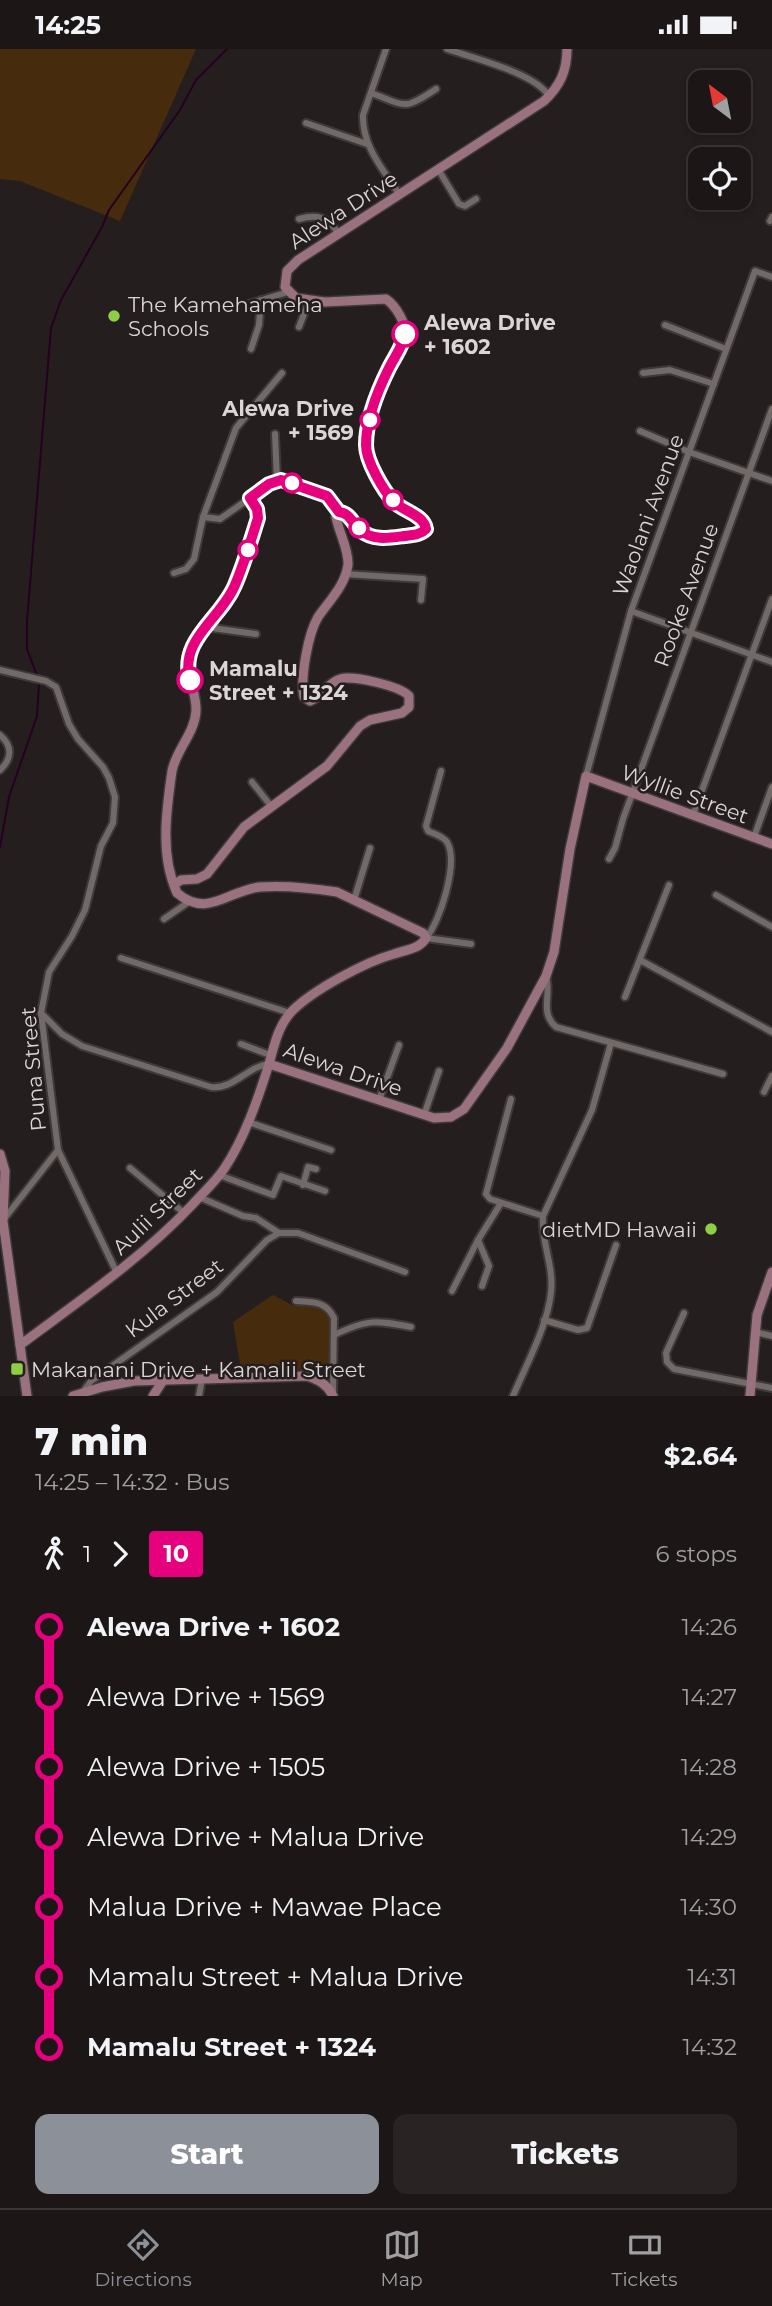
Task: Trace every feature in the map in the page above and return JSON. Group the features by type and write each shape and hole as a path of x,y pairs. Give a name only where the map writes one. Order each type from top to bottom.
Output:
{"street":[{"path":"386,49 363,115 364,134 399,194"},
{"path":"447,49 529,79 545,88 550,96"},
{"name":"Alewa Drive","path":"288,292 284,282 291,265 550,96 562,79 567,49"},
{"path":"371,93 406,106 416,103 436,89"},
{"path":"306,123 368,144"},
{"path":"438,169 459,204 465,206 476,199"},
{"path":"299,219 321,217 332,224 338,233"},
{"name":"Waolani Avenue","path":"586,776 631,611 726,348 755,271 772,277"},
{"path":"203,517 220,520 277,480 323,493 339,512 344,512 360,530 375,537 418,534 426,529 424,522 392,499 369,463 366,450 368,426 381,385 401,346 405,332 393,305 386,299 309,301 296,298 288,292 249,304"},
{"path":"251,349 259,325 261,300"},
{"path":"299,327 309,301"},
{"path":"665,325 726,348"},
{"path":"643,373 670,370 714,384"},
{"path":"174,573 186,569 194,559 203,517 236,428 282,373"},
{"name":"Rooke Avenue","path":"609,859 772,409"},
{"path":"640,431 689,452 772,481"},
{"path":"275,434 277,480"},
{"path":"250,498 257,509 258,518 232,591 191,646 188,660 195,700 194,724 175,761 171,777 165,850 170,876 177,893 201,905 263,887 337,893 423,933 426,938"},
{"path":"175,884 207,874 244,827 327,766 360,726 370,720 402,713 409,708 410,699 404,691 351,678 334,682 310,701 304,698 305,661 314,625 345,574 347,558 336,517 339,512"},
{"path":"345,574 423,579 421,600"},
{"path":"693,815 772,599"},
{"path":"631,611 772,662"},
{"path":"205,627 257,634"},
{"name":"Puna Street","path":"0,670 46,681 56,687 69,724 78,739 103,767 115,797 113,823 101,846 85,910 49,972 41,1013 58,1150 117,1273"},
{"path":"0,735 6,740 10,753 8,762 0,770"},
{"path":"426,938 437,921 452,866 447,843 428,831 426,826 441,771"},
{"name":"Alewa Drive","path":"426,938 418,947 363,965 310,997 290,1013 270,1059 424,1115 443,1119 464,1109 508,1048 546,976 554,952 570,849 586,776"},
{"name":"Wyllie Street","path":"586,776 772,844"},
{"path":"253,782 271,806"},
{"path":"754,837 772,787"},
{"path":"354,900 370,848"},
{"path":"625,997 669,885"},
{"path":"716,895 772,927"},
{"path":"164,919 190,901"},
{"path":"426,938 471,944"},
{"path":"121,958 290,1013"},
{"path":"640,960 772,1032"},
{"path":"546,976 549,986 545,1009 551,1022 564,1030 723,1074"},
{"path":"41,1013 62,1034 82,1046 211,1087 222,1088 270,1059 240,1044"},
{"path":"513,1396 544,1320 551,1294 551,1271 542,1234 543,1216 592,1110 611,1043"},
{"path":"379,1100 399,1045"},
{"name":"Aulii Street","path":"20,1345 150,1247 219,1175 248,1122 270,1059"},
{"path":"424,1115 439,1071"},
{"path":"764,1091 772,1076"},
{"path":"511,1099 486,1194 490,1199 543,1216"},
{"path":"248,1122 331,1150"},
{"path":"1,1222 58,1150"},
{"path":"0,1154 5,1171 1,1222 25,1395"},
{"path":"303,1185 308,1167 316,1169"},
{"path":"130,1168 184,1213"},
{"path":"219,1175 273,1195 281,1176 325,1191"},
{"path":"199,1197 243,1216 256,1218 279,1233 298,1233 405,1272"},
{"path":"452,1291 501,1203"},
{"name":"Kula Street","path":"83,1392 91,1381 217,1292 267,1240 279,1233"},
{"path":"478,1240 489,1266 482,1286"},
{"path":"544,1320 578,1330 587,1328 616,1245"},
{"path":"750,1396 759,1308 772,1272"},
{"path":"296,1301 319,1302 330,1310 334,1318 333,1395"},
{"path":"684,1313 666,1353 667,1362 674,1369 772,1388"},
{"path":"334,1335 370,1321 411,1327"},
{"path":"755,1332 772,1336"},
{"path":"73,1396 134,1381 307,1376 319,1380 333,1395"},
{"path":"153,1396 164,1379"},
{"path":"200,1396 202,1379"}],"shaded area":[{"path":"0,49 196,49 120,221 20,181 0,179"},
{"path":"273,1295 294,1306 322,1305 332,1315 331,1359 326,1366 317,1370 241,1370 233,1322"}],"waterway":[{"path":"38,678 27,649 27,621 51,328 61,300 109,210 180,110 196,80 227,49"},
{"path":"0,847 9,797 37,716 39,683"}],"bus line":[{"name":"10","path":"190,680 187,666 191,646 232,591 258,518 257,509 250,498 269,484 281,480 323,493 339,512 344,512 360,530 370,536 388,538 418,534 426,529 424,522 392,499 369,463 366,450 368,426 381,385 405,334"}],"place":[{"name":"The Kamehameha Schools","path":"114,316"},
{"name":"Alewa Drive + 1602","path":"405,334"},
{"name":"Alewa Drive + 1569","path":"370,420"},
{"name":"Mamalu Street + 1324","path":"190,680"},
{"name":"dietMD Hawaii","path":"711,1229"},
{"name":"Makanani Drive + Kamalii Street","path":"17,1369"}]}
